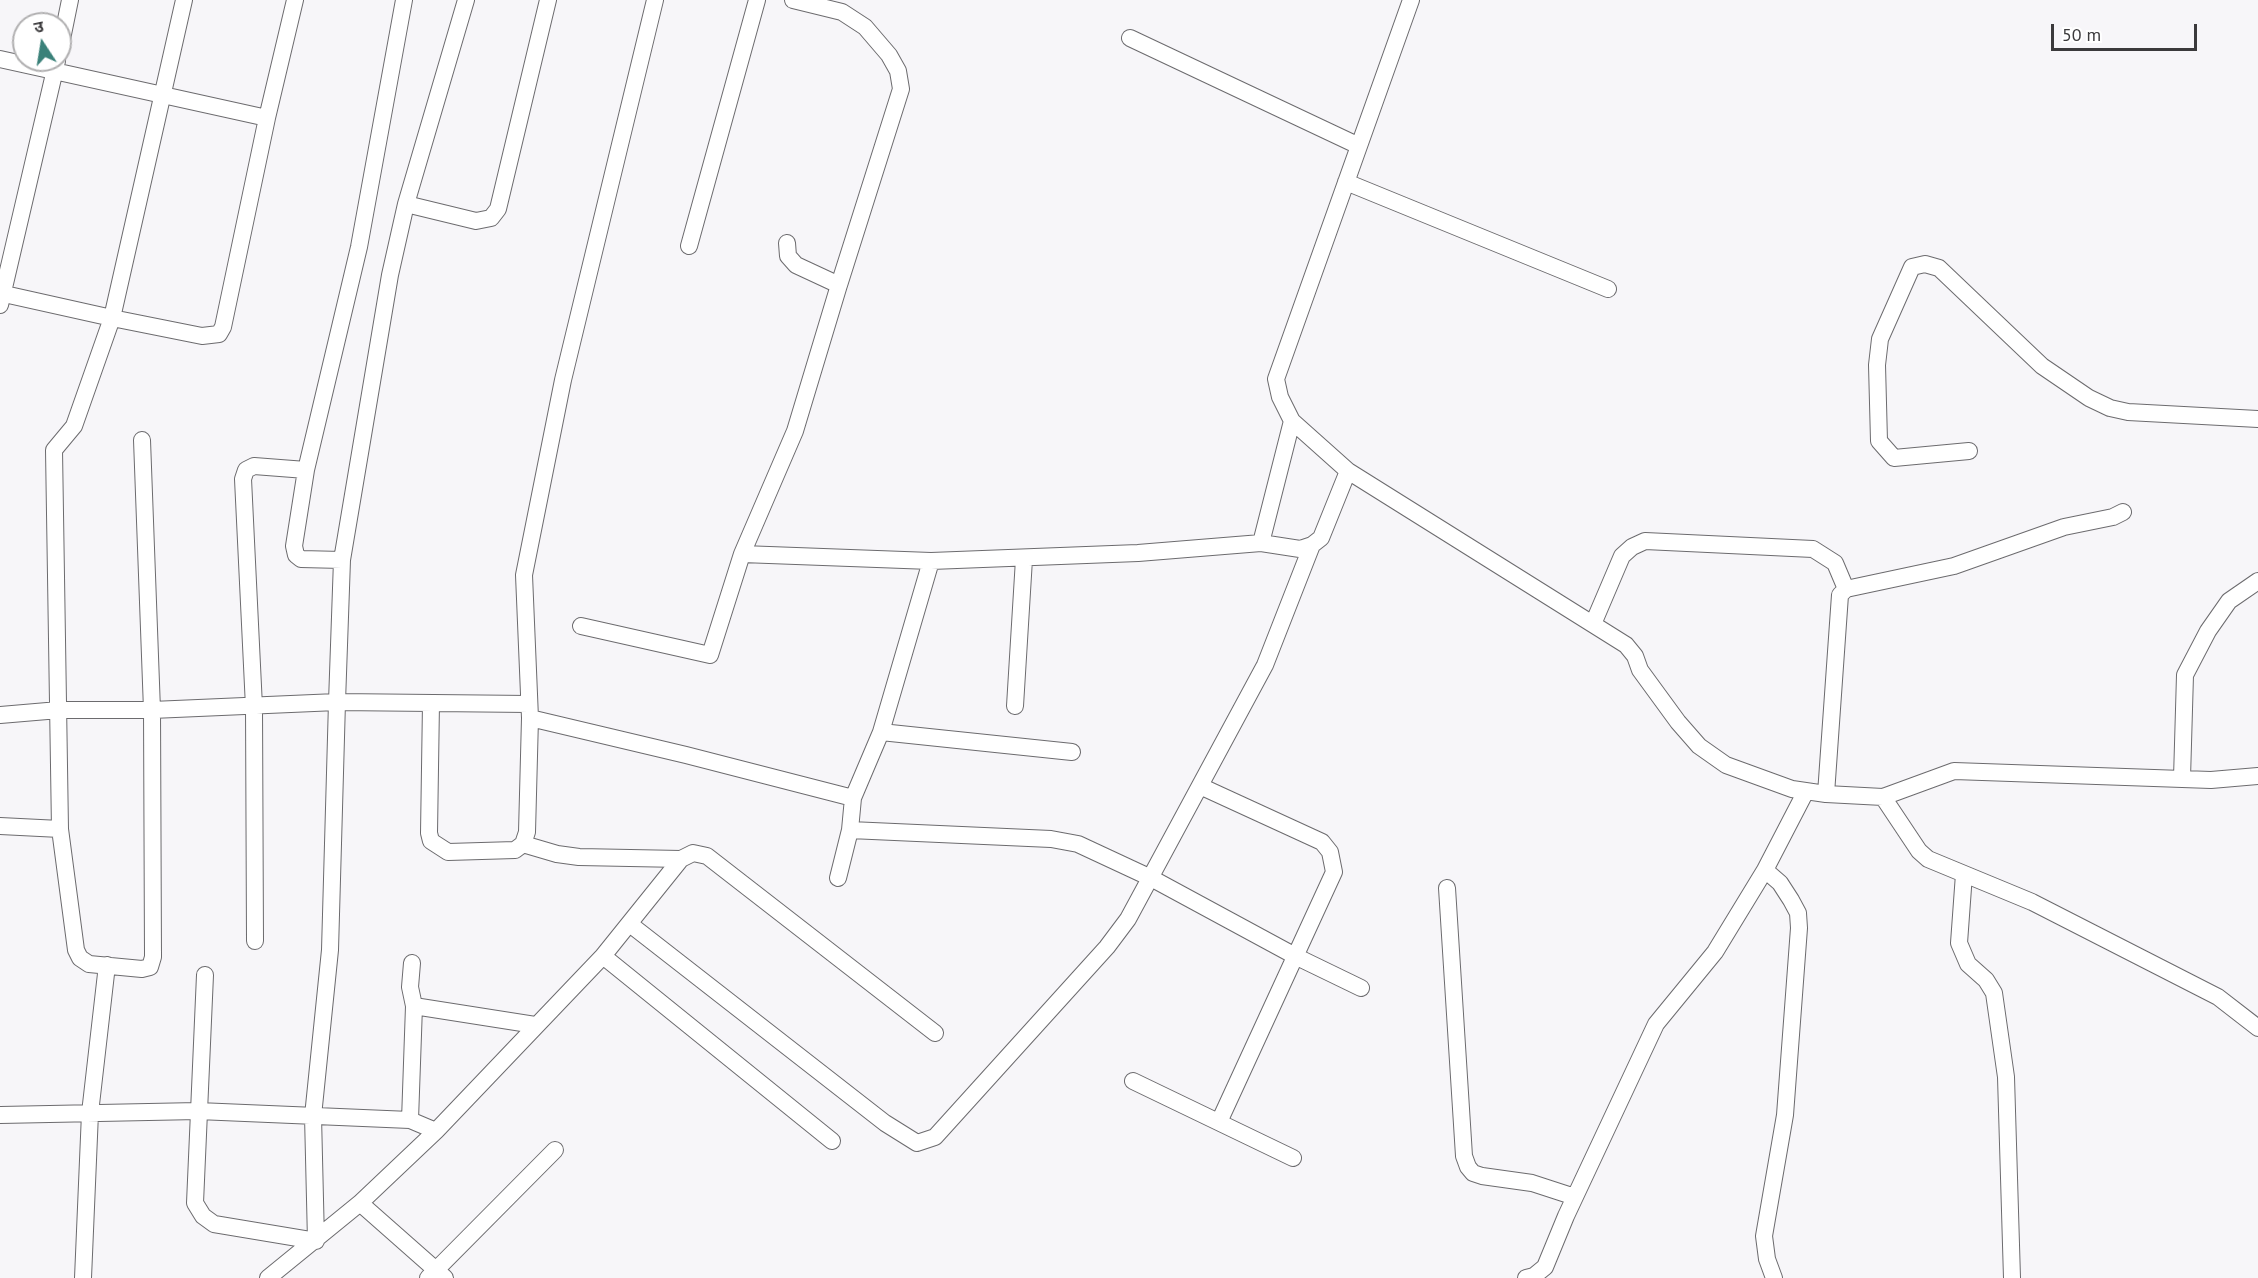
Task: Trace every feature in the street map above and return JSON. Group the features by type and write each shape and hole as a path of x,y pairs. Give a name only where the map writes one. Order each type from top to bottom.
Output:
{"street":[{"path":"142,440 152,710 153,957 150,967 142,969 89,964 80,958 76,950 60,829 54,450 62,437 74,426 112,318 184,0"},
{"path":"55,72 1,297 202,336 219,334 223,327 267,118 295,0"},
{"path":"342,560 301,560 296,555 294,546 306,470 359,247 404,0"},
{"path":"316,1241 313,1116 330,950 342,560 390,275 406,204 466,0"},
{"path":"406,204 476,222 491,218 498,209 548,0"},
{"path":"431,703 429,833 431,841 448,852 515,850 523,844 527,832 530,711 524,575 566,369 655,0"},
{"path":"689,246 757,0"},
{"path":"581,626 710,655 742,554 795,431 901,88 898,70 889,55 865,27 842,12 793,0"},
{"path":"1411,0 1276,379 1281,398 1292,421 1348,471 1626,645 1635,656 1640,670 1699,746 1726,765 1806,791 1883,797 1954,771 2211,780 2258,776"},
{"path":"1130,38 1359,146"},
{"path":"72,70 161,94 267,118"},
{"path":"1346,182 1608,289"},
{"path":"787,243 788,256 795,265 839,285"},
{"path":"1969,451 1894,458 1880,441 1877,365 1880,339 1912,267 1925,264 1939,268 2042,366 2089,398 2110,408 2128,412 2258,419"},
{"path":"1261,543 1292,421"},
{"path":"255,941 254,707 243,479 246,470 254,466 306,470"},
{"path":"742,554 931,561 1138,554 1261,543 1300,549 1312,545 1321,538 1348,471"},
{"path":"1826,794 1840,595 1846,589 1954,566 2064,527 2112,517 2123,512"},
{"path":"1593,624 1622,556 1632,547 1645,541 1813,549 1835,563 1846,589"},
{"path":"630,925 885,1123 916,1143 935,1137 1107,947 1128,920 1265,665 1312,545"},
{"path":"1015,706 1024,559"},
{"path":"838,878 850,830 853,798 881,732 931,561"},
{"path":"2182,778 2185,675 2208,631 2229,601 2258,581"},
{"path":"0,715 59,710 152,710 337,702 431,703 530,711 686,755 853,798"},
{"path":"881,732 1072,752"},
{"path":"1200,786 1322,842 1330,852 1334,872 1297,957 1219,1122"},
{"path":"1536,1276 1656,1024 1714,952 1765,870 1806,791"},
{"path":"1883,797 1919,851 1928,859 2032,902 2218,997 2258,1029"},
{"path":"0,826 60,829"},
{"path":"850,830 1052,839 1078,844 1152,878 1297,957 1361,988"},
{"path":"523,844 579,857 681,860"},
{"path":"268,1278 360,1203 436,1131 603,956 681,860 693,853 707,856 935,1033"},
{"path":"1765,870 1780,883 1791,900 1798,913 1799,928 1785,1115 1764,1236 1767,1259 1774,1278"},
{"path":"1965,874 1959,943 1968,964 1986,980 1994,993 2006,1077 2012,1278"},
{"path":"1447,888 1464,1156 1468,1167 1473,1173 1482,1176 1532,1184 1575,1197"},
{"path":"603,956 832,1141"},
{"path":"410,1120 414,1006 410,987 412,963"},
{"path":"83,1278 90,1113 107,965"},
{"path":"205,975 195,1203 203,1216 214,1224 316,1241"},
{"path":"414,1006 535,1025"},
{"path":"1133,1081 1293,1158"},
{"path":"0,1115 198,1111 410,1120 436,1131"},
{"path":"360,1203 436,1275 555,1150"}]}
